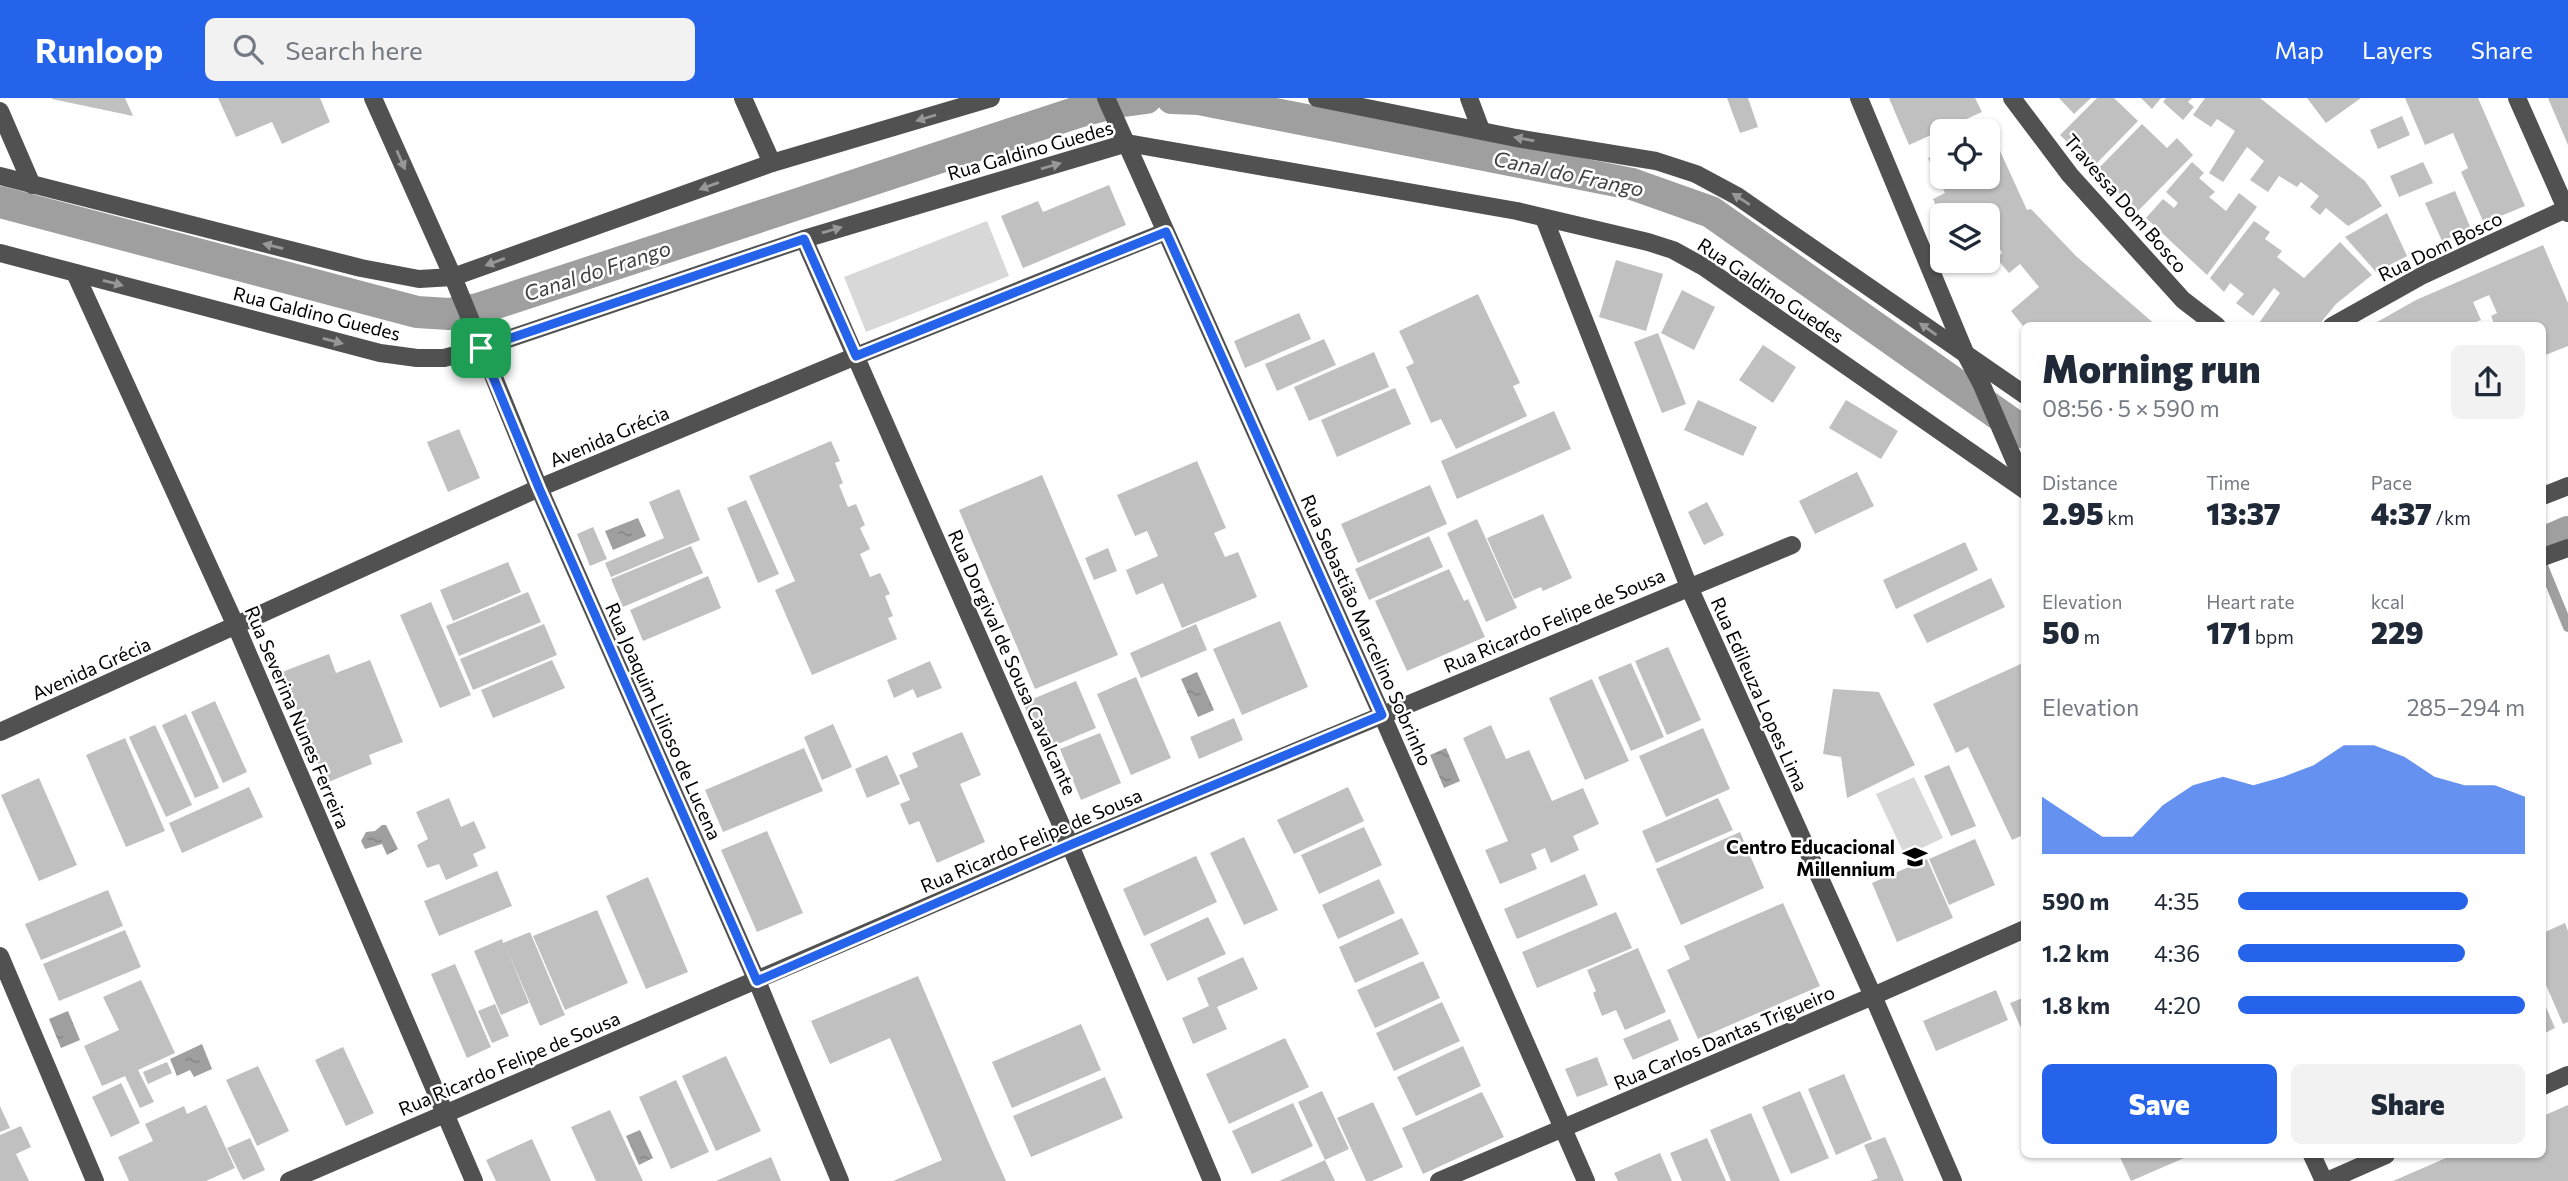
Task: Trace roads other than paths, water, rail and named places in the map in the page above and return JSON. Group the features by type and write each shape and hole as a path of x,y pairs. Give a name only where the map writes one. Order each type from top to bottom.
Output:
{"street":[{"name":"Rua Joaquim Lilioso de Lucena","path":"373,98 453,277 539,488 757,981 840,1181"},
{"path":"743,98 772,163"},
{"path":"0,176 361,268 419,279 453,277 772,163 991,98"},
{"name":"Rua Sebastião Marcelino Sobrinho","path":"1106,98 1382,715 1586,1181"},
{"path":"1317,98 1656,161 1696,174 1737,196 2021,392"},
{"path":"1469,98 1481,130"},
{"path":"1859,98 1966,355 1981,383 2021,476"},
{"name":"Travessa Dom Bosco","path":"2012,98 2070,175 2183,300 2212,322"},
{"path":"2517,98 2567,210"},
{"path":"0,111 32,185"},
{"name":"Rua Galdino Guedes","path":"0,253 380,353 417,358 444,358 481,348 804,239 1127,144 1544,218 1673,250 1704,267 2021,484"},
{"name":"Rua Dom Bosco","path":"2339,322 2423,275 2567,210"},
{"name":"Rua Edileuza Lopes Lima","path":"1544,218 1689,587 1953,1181"},
{"name":"Avenida Grécia","path":"0,732 539,488 856,356 1166,232"},
{"name":"Rua Dorgival de Sousa Cavalcante","path":"804,239 1070,845 1212,1181"},
{"name":"Rua Severina Nunes Ferreira","path":"75,273 236,626 474,1181"},
{"path":"2546,495 2568,486"},
{"name":"Rua Ricardo Felipe de Sousa","path":"289,1181 1070,845 1792,545"},
{"name":"Rua Carlos Dantas Trigueiro","path":"1439,1181 2021,931"},
{"path":"0,956 95,1181"},
{"path":"2546,1085 2568,1075"},
{"path":"2314,1158 2325,1181 2379,1158"}],"water":[{"path":"638,518 646,536 613,550 605,531"},
{"path":"1197,672 1214,710 1198,717 1181,679"},
{"path":"1446,748 1460,781 1444,788 1430,755"},
{"path":"386,825 398,849 387,855 382,844 365,849 361,841 366,832 375,831"},
{"path":"68,1011 80,1040 61,1048 49,1019"},
{"path":"202,1044 212,1069 194,1077 190,1070 177,1076 170,1059"},
{"path":"640,1130 653,1158 639,1165 626,1136"}],"waterway":[{"name":"Canal do Frango","path":"0,202 417,312 449,314 478,309 1078,112 1116,102 1146,98"},
{"name":"Canal do Frango","path":"1172,98 1199,99 1632,184 1711,212 2021,430"},
{"name":"Canal do Frango","path":"2546,542 2568,532"},
{"path":"2546,573 2568,627"}],"place":[{"name":"Centro Educacional Millennium","path":"1915,857"}]}
